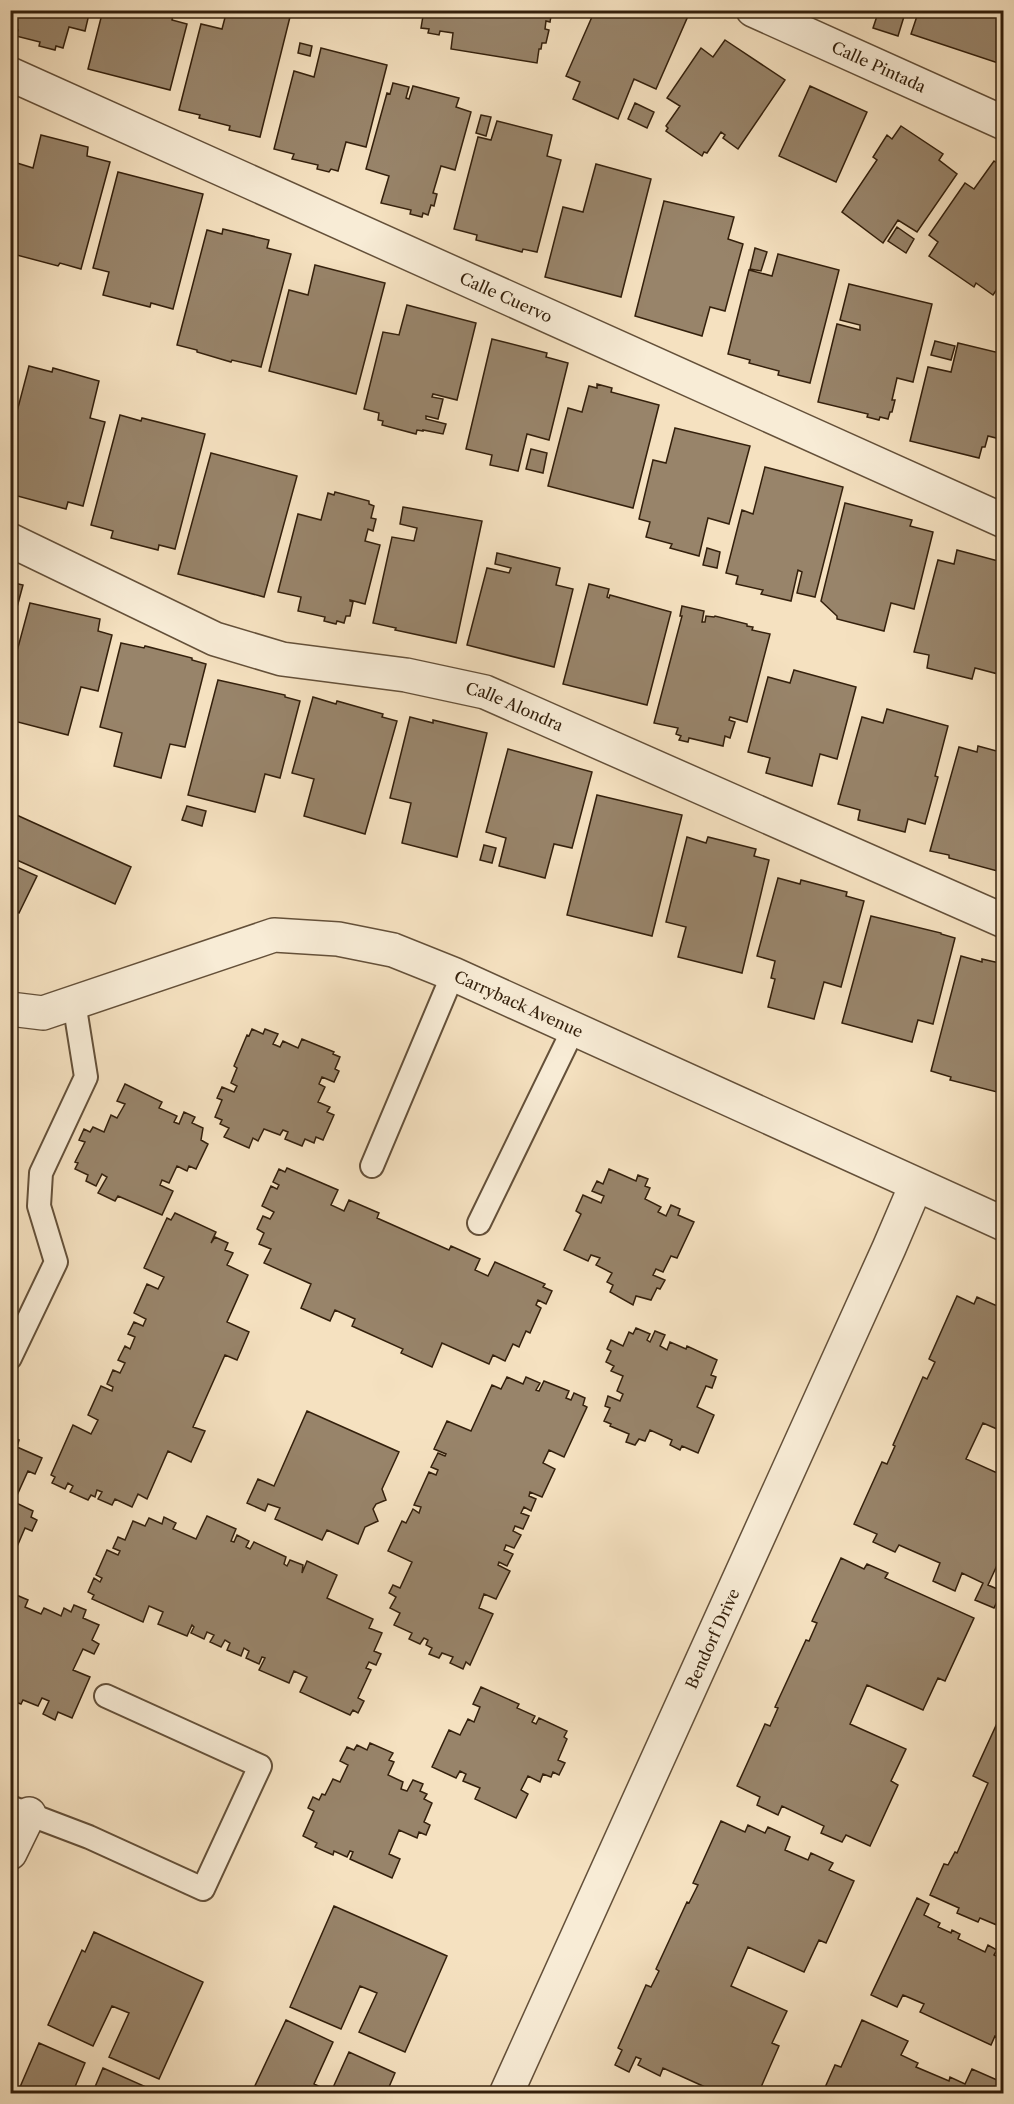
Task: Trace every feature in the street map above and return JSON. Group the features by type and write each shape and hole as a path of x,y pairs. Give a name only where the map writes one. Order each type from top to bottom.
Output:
{"street":[{"name":"Calle Pintada","path":"753,10 1004,123"},
{"name":"Calle Cuervo","path":"10,74 1004,521"},
{"name":"Calle Alondra","path":"10,540 215,639 282,658 406,675 485,692 1004,921"},
{"name":"Carryback Avenue","path":"10,1009 43,1013 274,935 338,939 393,950 453,974 1004,1224"},
{"name":"Bendorf Drive","path":"506,2094 916,1185"},
{"path":"10,1853 20,1810"}],"lane":[{"path":"372,1166 453,974"},
{"path":"10,1358 56,1262 39,1206 41,1173 86,1077 75,1002"},
{"path":"479,1223 573,1030"},
{"path":"20,1810 89,1837 203,1889 260,1766 106,1696"}],"building":[{"path":"10,10 90,10 85,31 69,27 63,48 56,46 55,50 39,46 40,42 16,36 18,30 10,27"},
{"path":"103,10 174,10 172,20 187,24 170,90 88,69"},
{"path":"227,10 272,10 290,17 260,137 229,130 230,126 179,110 201,24 222,29"},
{"path":"424,10 552,10 550,22 546,21 545,29 549,30 546,43 542,43 539,49 537,63 451,49 453,33 440,31 439,35 428,33 429,29 421,28"},
{"path":"595,10 676,10 688,16 656,89 634,79 618,119 573,99 580,82 566,76"},
{"path":"879,10 906,10 898,36 873,28"},
{"path":"919,10 1004,10 1004,65 911,34"},
{"path":"725,40 785,80 738,149 723,138 725,135 721,132 707,153 704,152 702,156 666,131 668,128 666,126 680,106 667,98 701,48 713,57"},
{"path":"300,43 312,46 310,56 298,53"},
{"path":"321,48 387,65 366,147 346,142 338,171 331,169 329,172 317,169 318,165 292,159 294,154 274,149 294,71 314,77"},
{"path":"393,83 409,87 406,98 409,99 413,86 459,98 456,107 471,112 455,170 441,166 433,193 437,194 434,206 431,205 428,215 423,213 422,217 410,214 411,210 381,203 389,176 366,169 387,93 390,94"},
{"path":"810,86 867,112 836,182 779,156"},
{"path":"635,103 654,112 647,128 628,119"},
{"path":"481,115 491,117 486,136 476,133"},
{"path":"497,121 552,135 547,156 561,160 537,252 523,249 522,252 476,240 477,235 454,229 478,137 491,140"},
{"path":"10,123 16,124 10,147"},
{"path":"901,126 943,154 939,160 957,174 917,232 898,220 883,243 842,212 877,160 873,157 887,135 892,139"},
{"path":"41,135 88,147 87,156 110,162 81,269 60,263 58,266 13,254 16,245 10,244 10,189 17,163 33,168"},
{"path":"994,161 1004,168 1004,279 993,295 976,283 974,287 929,256 938,242 929,235 965,183 974,189"},
{"path":"596,164 651,179 621,297 545,277 563,207 583,212"},
{"path":"118,172 203,194 173,309 151,303 150,307 103,295 109,272 93,268"},
{"path":"664,201 734,217 728,239 743,244 725,311 710,307 702,336 635,316"},
{"path":"897,227 914,239 906,253 888,241"},
{"path":"223,229 269,240 267,248 291,254 261,367 232,360 231,362 177,345 207,230 222,234"},
{"path":"755,248 767,252 761,271 750,269"},
{"path":"778,254 839,270 810,383 778,375 779,371 749,363 750,360 728,354 749,270 772,276"},
{"path":"315,265 385,283 356,394 269,371 289,290 308,295"},
{"path":"849,284 932,304 913,382 897,378 892,400 895,400 888,419 880,417 879,420 867,417 868,414 818,402 837,324 860,330 860,325 840,320"},
{"path":"407,305 476,323 457,400 433,394 432,397 443,399 438,419 426,416 426,419 446,424 443,434 417,430 416,434 382,425 383,421 378,420 379,413 364,409 383,332 399,335"},
{"path":"492,339 547,353 546,357 568,363 549,440 527,434 518,471 490,465 492,455 466,449"},
{"path":"935,341 955,346 951,360 931,355"},
{"path":"958,343 1004,354 1004,424 1000,439 988,436 979,458 910,441 928,367 951,372"},
{"path":"29,366 52,372 53,368 99,381 90,418 105,422 83,506 68,502 66,509 10,494 10,438"},
{"path":"10,377 17,395 10,409"},
{"path":"597,384 612,388 611,392 659,405 633,508 548,486 568,408 582,412 589,386 597,388"},
{"path":"120,415 141,421 142,418 205,434 175,549 159,545 158,550 111,538 113,531 91,525"},
{"path":"675,428 750,446 729,524 708,518 699,556 670,548 672,544 646,537 650,522 639,519 653,460 666,463"},
{"path":"531,449 547,453 543,473 526,469"},
{"path":"211,453 297,476 264,597 178,574"},
{"path":"765,467 843,487 815,597 797,593 802,572 798,570 791,601 761,594 763,590 736,584 738,576 726,573 742,510 753,514"},
{"path":"335,492 369,501 369,504 374,506 371,518 376,519 373,531 368,529 365,541 380,545 365,604 350,600 353,602 350,616 346,616 344,623 337,621 336,624 324,621 325,617 298,611 301,597 278,592 298,514 321,520 328,493 334,495"},
{"path":"845,503 912,520 910,526 933,532 914,609 891,603 884,631 837,619 837,616 821,601"},
{"path":"403,507 482,521 456,643 373,623 392,537 414,541 417,528 400,524"},
{"path":"707,548 720,552 717,568 703,565"},
{"path":"957,550 1002,562 999,576 1004,577 1004,654 998,674 975,668 972,679 927,668 929,655 914,652 938,560 954,564"},
{"path":"497,553 560,568 556,585 573,589 554,667 467,645 487,568 509,573 511,568 495,564"},
{"path":"10,582 23,585 10,633"},
{"path":"589,584 609,589 607,597 609,598 610,595 671,612 647,705 563,684"},
{"path":"30,603 100,619 98,631 112,635 98,691 81,687 68,735 10,720 10,677"},
{"path":"682,606 704,611 702,622 705,622 706,616 715,616 747,624 753,627 752,630 770,634 747,722 730,717 729,720 735,722 730,738 725,736 723,746 689,738 688,742 679,740 681,736 676,734 678,728 654,723 682,616 680,616"},
{"path":"121,643 144,648 145,646 206,664 185,747 170,744 161,778 114,766 122,733 100,727"},
{"path":"794,670 856,687 837,759 820,754 812,786 766,773 770,758 748,752 768,677 790,683"},
{"path":"218,680 285,695 285,697 300,701 280,778 265,774 255,812 188,795"},
{"path":"313,697 383,714 382,717 397,721 365,834 304,816 314,779 292,773"},
{"path":"887,709 948,726 935,776 938,777 925,824 908,819 905,832 858,820 860,810 838,804 862,717 883,723"},
{"path":"410,717 487,733 457,857 402,843 411,803 390,798"},
{"path":"978,746 1004,753 1004,870 1001,872 930,851 959,747 977,752"},
{"path":"508,749 592,772 572,848 554,844 545,878 499,866 506,838 486,832"},
{"path":"597,795 682,815 652,936 567,915"},
{"path":"187,806 206,811 202,826 182,820"},
{"path":"10,812 131,867 115,904 10,857"},
{"path":"687,837 706,843 708,837 756,849 754,856 769,860 742,973 678,957 686,927 666,922"},
{"path":"484,845 496,848 492,863 480,860"},
{"path":"10,864 37,876 19,913 10,908"},
{"path":"778,878 800,884 801,880 847,892 846,896 864,901 841,987 824,982 814,1019 768,1007 775,979 771,978 775,961 757,956"},
{"path":"871,916 955,938 933,1024 918,1020 912,1042 842,1023"},
{"path":"961,956 982,962 982,959 1004,964 1004,1090 1001,1093 950,1080 951,1077 931,1071"},
{"path":"252,1029 263,1034 265,1029 278,1034 273,1044 280,1047 283,1041 298,1048 302,1039 334,1052 333,1054 340,1057 335,1069 339,1071 334,1082 322,1077 319,1084 325,1087 318,1102 330,1107 327,1112 334,1115 323,1140 316,1137 314,1143 305,1139 302,1146 285,1139 288,1132 283,1130 280,1135 264,1129 258,1141 253,1138 249,1148 224,1137 229,1128 220,1124 222,1120 215,1117 222,1100 217,1098 222,1087 234,1092 237,1086 231,1083 237,1068 234,1066 247,1035 249,1036"},
{"path":"125,1084 162,1102 159,1108 177,1116 174,1122 179,1124 184,1112 195,1117 192,1123 203,1128 201,1140 208,1144 196,1169 189,1166 187,1171 177,1166 169,1183 162,1180 160,1185 173,1191 162,1215 118,1196 115,1201 98,1193 107,1177 102,1174 96,1186 86,1181 88,1175 75,1169 78,1163 75,1162 85,1142 79,1140 84,1129 90,1132 93,1127 104,1132 111,1115 117,1118 125,1104 117,1101"},
{"path":"287,1168 338,1190 331,1205 344,1211 349,1200 379,1213 377,1218 449,1250 451,1246 480,1259 475,1270 488,1276 495,1262 545,1284 543,1287 552,1291 546,1304 538,1300 536,1305 541,1308 530,1333 526,1331 519,1347 513,1344 505,1361 493,1355 489,1364 442,1343 432,1367 401,1353 403,1349 352,1326 355,1319 335,1310 330,1321 301,1308 311,1284 264,1263 271,1249 259,1244 264,1233 257,1229 263,1216 270,1219 274,1212 262,1206 271,1186 277,1189 279,1185 273,1182 279,1169 285,1172"},
{"path":"609,1169 636,1181 638,1175 648,1179 645,1186 650,1188 645,1199 661,1207 658,1212 666,1216 671,1205 680,1209 678,1215 694,1222 677,1258 671,1256 663,1272 656,1269 653,1275 665,1280 660,1289 657,1288 651,1300 636,1296 633,1305 610,1292 613,1285 607,1282 612,1273 596,1265 600,1258 591,1255 588,1261 564,1250 581,1214 576,1211 583,1195 601,1203 604,1196 592,1191 597,1181 603,1184"},
{"path":"175,1213 216,1232 211,1243 215,1237 228,1243 225,1250 233,1253 227,1265 248,1275 227,1322 249,1332 237,1360 225,1355 193,1427 205,1431 191,1462 168,1451 147,1499 138,1494 132,1507 115,1499 112,1505 98,1499 102,1492 97,1490 95,1497 91,1495 88,1500 70,1492 73,1486 68,1483 65,1489 52,1483 55,1477 51,1475 73,1425 91,1434 98,1420 88,1415 101,1386 112,1391 113,1387 107,1384 113,1370 120,1373 125,1363 118,1360 125,1346 130,1349 135,1337 128,1334 134,1322 143,1326 146,1319 134,1313 147,1284 158,1289 164,1277 144,1268 167,1218 171,1220"},
{"path":"957,1296 974,1304 977,1297 1004,1309 1004,1432 983,1423 966,1459 1004,1476 1004,1550 988,1585 1002,1591 994,1608 975,1600 983,1583 962,1573 955,1591 933,1581 940,1563 899,1545 895,1552 873,1542 877,1534 854,1524 882,1462 887,1464 923,1377 927,1379 935,1362 929,1359"},
{"path":"636,1328 650,1334 647,1340 650,1342 655,1331 665,1335 660,1346 667,1350 670,1342 686,1349 687,1346 717,1360 711,1375 716,1377 712,1388 706,1386 697,1407 714,1415 698,1453 682,1446 680,1450 670,1445 672,1440 650,1430 645,1441 639,1439 635,1445 626,1442 629,1434 604,1421 610,1408 605,1406 608,1396 620,1401 623,1394 617,1391 623,1376 611,1371 614,1366 606,1362 611,1351 607,1349 611,1340 623,1346 629,1332 633,1334"},
{"path":"507,1377 523,1384 526,1377 540,1383 536,1390 539,1391 544,1381 569,1391 566,1398 571,1400 574,1393 585,1398 583,1405 587,1407 564,1457 549,1450 543,1463 555,1469 542,1497 530,1492 529,1496 536,1499 531,1511 524,1507 521,1513 529,1516 523,1529 515,1526 513,1531 521,1535 514,1548 506,1545 504,1550 513,1554 507,1566 499,1562 498,1565 510,1571 496,1599 484,1594 479,1608 493,1614 470,1665 466,1662 463,1669 450,1663 453,1657 442,1653 439,1658 429,1654 432,1648 426,1645 428,1640 424,1638 420,1644 409,1639 412,1633 394,1625 400,1613 390,1608 396,1597 389,1593 393,1585 400,1588 412,1562 388,1551 402,1521 406,1523 413,1509 419,1513 421,1507 414,1505 429,1472 436,1475 438,1470 431,1467 438,1453 445,1456 446,1454 434,1449 447,1421 471,1431 492,1385 501,1389"},
{"path":"307,1411 399,1452 382,1489 386,1500 376,1504 373,1509 378,1521 365,1527 358,1544 327,1530 322,1540 275,1519 280,1508 268,1504 265,1511 247,1503 258,1479 274,1486"},
{"path":"10,1436 19,1440 17,1447 42,1458 35,1474 28,1471 14,1502 33,1511 31,1517 37,1520 32,1531 25,1528 16,1549 12,1547 10,1550"},
{"path":"207,1516 236,1529 231,1541 234,1542 237,1535 249,1541 246,1547 250,1549 254,1542 286,1557 284,1564 287,1566 290,1560 303,1565 302,1573 307,1561 337,1575 327,1598 373,1619 369,1628 382,1633 374,1651 381,1654 376,1665 369,1662 366,1668 371,1670 358,1698 364,1701 358,1713 353,1710 350,1715 300,1692 307,1677 294,1671 289,1683 259,1670 265,1658 262,1657 259,1664 246,1658 249,1651 244,1648 241,1656 227,1650 230,1643 225,1640 221,1647 210,1642 214,1635 207,1632 204,1639 191,1633 194,1627 192,1625 187,1636 158,1624 163,1612 149,1606 143,1622 92,1599 94,1595 88,1592 94,1578 100,1582 102,1578 96,1575 107,1550 118,1555 120,1551 113,1548 118,1537 125,1540 133,1521 145,1526 149,1518 162,1524 164,1517 176,1523 173,1529 196,1539"},
{"path":"841,1558 864,1569 867,1564 888,1573 885,1578 974,1618 945,1681 938,1678 923,1710 867,1685 850,1724 906,1749 891,1781 898,1785 870,1846 846,1835 842,1842 821,1833 824,1826 782,1806 778,1815 757,1805 760,1797 737,1786 765,1724 770,1726 778,1708 775,1707 806,1640 809,1641 817,1623 812,1621"},
{"path":"14,1594 28,1600 25,1607 41,1614 44,1608 61,1616 64,1608 71,1612 74,1605 86,1610 83,1618 99,1625 92,1640 99,1644 94,1654 83,1649 73,1670 90,1677 72,1718 58,1712 55,1720 43,1714 49,1701 42,1698 38,1706 23,1700 21,1704 10,1700 10,1601"},
{"path":"481,1687 519,1704 517,1708 535,1716 532,1722 536,1724 539,1718 567,1731 564,1737 567,1739 558,1760 565,1763 559,1775 553,1772 551,1777 543,1774 540,1782 528,1776 521,1790 528,1794 516,1818 475,1799 480,1788 463,1781 466,1774 460,1771 456,1778 432,1767 449,1730 460,1735 468,1719 474,1722 480,1707 473,1704"},
{"path":"1004,1708 1004,1928 980,1918 978,1922 957,1913 959,1908 930,1895 944,1864 948,1865 955,1852 957,1853 988,1783 973,1776"},
{"path":"370,1743 393,1753 389,1760 394,1762 388,1775 403,1782 401,1789 407,1791 413,1780 423,1784 420,1791 427,1794 424,1799 432,1803 424,1822 430,1825 426,1835 419,1832 417,1838 399,1830 389,1854 400,1859 392,1878 350,1859 353,1852 350,1851 347,1857 334,1851 333,1855 315,1847 317,1843 303,1836 314,1811 308,1808 313,1797 319,1800 322,1794 325,1795 333,1779 340,1782 348,1765 340,1761 347,1747 354,1750 357,1745 367,1750"},
{"path":"721,1821 745,1832 748,1825 765,1833 768,1827 790,1837 785,1850 808,1860 811,1853 833,1863 829,1870 854,1881 826,1943 819,1940 804,1972 748,1947 731,1986 787,2011 772,2043 779,2046 758,2094 702,2094 705,2087 663,2068 660,2076 638,2065 641,2059 636,2057 629,2072 615,2065 622,2050 618,2048 646,1985 651,1987 659,1971 656,1969 687,1902 689,1903 698,1885 693,1883"},
{"path":"917,1898 929,1904 924,1915 940,1923 938,1927 960,1934 958,1939 985,1952 988,1945 997,1950 994,1955 1004,1960 1004,2040 995,2036 991,2045 920,2012 924,2004 903,1995 897,2007 871,1995"},
{"path":"334,1906 447,1956 405,2052 359,2032 377,1993 360,1986 341,2029 290,2007"},
{"path":"94,1932 203,1982 159,2079 109,2057 129,2013 112,2006 93,2046 48,2025 82,1950 85,1952"},
{"path":"286,2020 333,2042 314,2084 331,2092 349,2052 395,2073 386,2094 251,2094"},
{"path":"862,2020 908,2041 901,2055 918,2063 916,2067 949,2081 950,2077 965,2084 972,2069 1004,2083 1004,2094 823,2092 835,2065 841,2067"},
{"path":"39,2043 85,2063 72,2094 17,2094"},
{"path":"103,2068 153,2090 151,2094 92,2094"}]}
